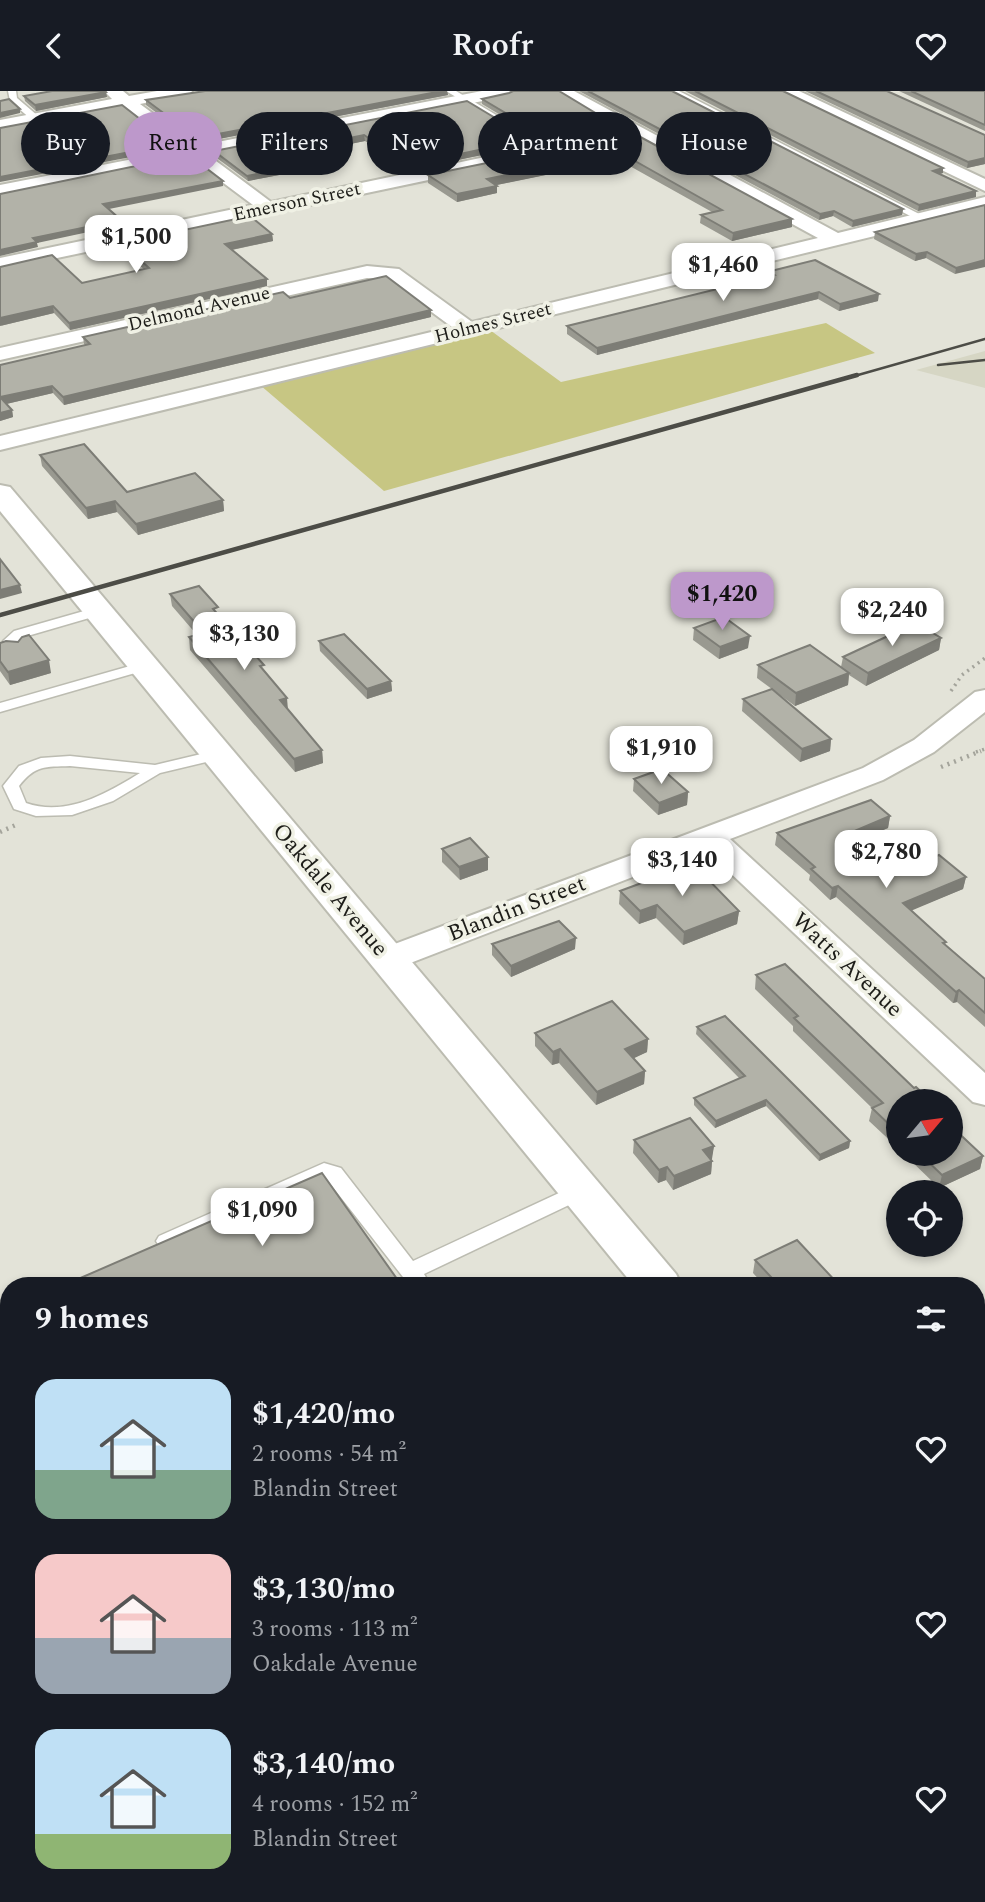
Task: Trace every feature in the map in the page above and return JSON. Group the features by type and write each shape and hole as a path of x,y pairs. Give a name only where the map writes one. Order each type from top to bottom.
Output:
{"street":[{"path":"58,112 119,96 184,91"},
{"path":"222,146 457,95 508,91"},
{"path":"562,91 600,112"},
{"path":"786,91 985,186"},
{"path":"119,96 140,112"},
{"path":"0,125 21,121"},
{"path":"642,135 834,239"},
{"name":"Emerson Street","path":"0,264 478,164"},
{"path":"0,190 124,166"},
{"path":"222,174 268,208"},
{"name":"Holmes Street","path":"0,443 985,203"},
{"name":"Delmond Avenue","path":"0,354 357,273 386,271 398,277 468,330"},
{"name":"Oakdale Avenue","path":"0,493 653,1277"},
{"name":"Blandin Street","path":"388,959 891,766 941,734 985,699"},
{"name":"Watts Avenue","path":"709,836 985,1093"}],"lane":[{"path":"12,91 13,100 28,112"},
{"path":"672,91 922,218"},
{"path":"457,95 486,112"},
{"path":"15,649 10,641 19,634 98,611"},
{"path":"0,708 144,666"},
{"path":"155,770 71,761 41,763 24,769 11,786 20,806 41,814 90,804 133,784 155,770 218,755"},
{"path":"153,1247 324,1170 334,1173 414,1277"},
{"path":"420,1277 581,1191"}],"shaded area":[{"path":"826,323 875,353 384,491 260,385 490,330 561,382"},
{"path":"985,351 985,388 916,370"}],"building":[{"path":"52,91 106,92 35,105 24,96"},
{"path":"205,91 442,91 333,112 236,112 236,131 222,133 222,112 162,112 146,100"},
{"path":"559,91 594,112 504,112 482,99 509,93"},
{"path":"588,91 672,91 713,112 656,112 656,127 642,120 642,112 628,112"},
{"path":"695,91 783,91 943,168 933,171 976,191 919,205 772,130 772,112 736,112"},
{"path":"816,91 887,91 985,135 985,158 968,162"},
{"path":"911,91 985,91 985,125"},
{"path":"9,99 20,109 0,113 0,101"},
{"path":"467,101 485,112 478,112 478,150 464,153 464,112 411,112"},
{"path":"122,105 131,112 124,112 124,153 110,156 110,112 85,112"},
{"path":"367,121 367,137 353,137 353,124"},
{"path":"21,124 21,173 0,177 0,128"},
{"path":"642,138 656,145 656,173 642,165"},
{"path":"772,142 903,209 853,221 834,211 820,214 746,175 772,175"},
{"path":"236,147 236,168 222,157 222,149"},
{"path":"478,165 478,175 507,175 487,179 497,186 457,194 428,175 464,175 464,168"},
{"path":"124,168 124,175 215,175 223,181 103,204 121,220 33,238 37,242 0,250 0,194 92,175 110,175 110,171"},
{"path":"660,175 711,175 792,219 733,233 701,215 722,210"},
{"path":"985,205 985,260 956,268 927,252 916,254 875,232"},
{"path":"250,216 272,234 225,244 267,279 69,323 53,306 0,318 0,267 52,255 82,283 149,268 139,259 145,258 127,242"},
{"path":"815,260 879,294 840,304 819,292 597,348 567,326 774,275 767,272"},
{"path":"386,276 431,310 63,397 52,386 0,397 0,365 90,344 83,337 283,292 290,298"},
{"path":"0,397 12,410 0,413"},
{"path":"84,444 127,492 195,473 223,500 136,524 115,501 86,508 40,455"},
{"path":"0,559 20,585 0,590"},
{"path":"199,586 218,607 213,609 264,665 260,666 287,698 280,700 322,750 294,759 189,637 204,633 170,594"},
{"path":"724,617 750,636 720,647 694,628"},
{"path":"916,623 941,638 868,673 843,657"},
{"path":"344,634 391,681 367,689 319,641"},
{"path":"29,635 49,660 8,672 0,661 0,643 18,642"},
{"path":"810,645 849,673 796,693 758,665"},
{"path":"772,689 831,739 802,749 743,699"},
{"path":"662,769 688,792 659,803 634,779"},
{"path":"871,800 890,816 845,835 891,874 939,855 966,877 903,903 946,942 943,943 985,979 985,1013 959,990 956,992 838,886 832,888 811,869 815,867 777,833"},
{"path":"470,838 488,857 459,867 442,849"},
{"path":"693,864 739,911 684,932 657,905 640,911 620,891"},
{"path":"559,921 576,938 511,966 492,944"},
{"path":"785,964 914,1088 918,1089 886,1089 886,1121 872,1108 883,1103 794,1018 798,1016 756,975"},
{"path":"612,1001 648,1039 625,1049 645,1071 597,1092 560,1049 553,1052 535,1033"},
{"path":"725,1016 850,1141 820,1155 766,1100 716,1121 694,1098 745,1076 697,1027"},
{"path":"690,1118 714,1146 703,1150 712,1161 674,1176 667,1167 659,1170 634,1140"},
{"path":"963,1137 983,1156 963,1165"},
{"path":"933,1166 961,1166 942,1175"},
{"path":"322,1173 396,1277 83,1277"},
{"path":"797,1240 832,1277 771,1277 755,1260"}],"railway":[{"path":"851,377 985,339"},
{"path":"938,365 985,360"},
{"path":"0,615 857,375"}]}
